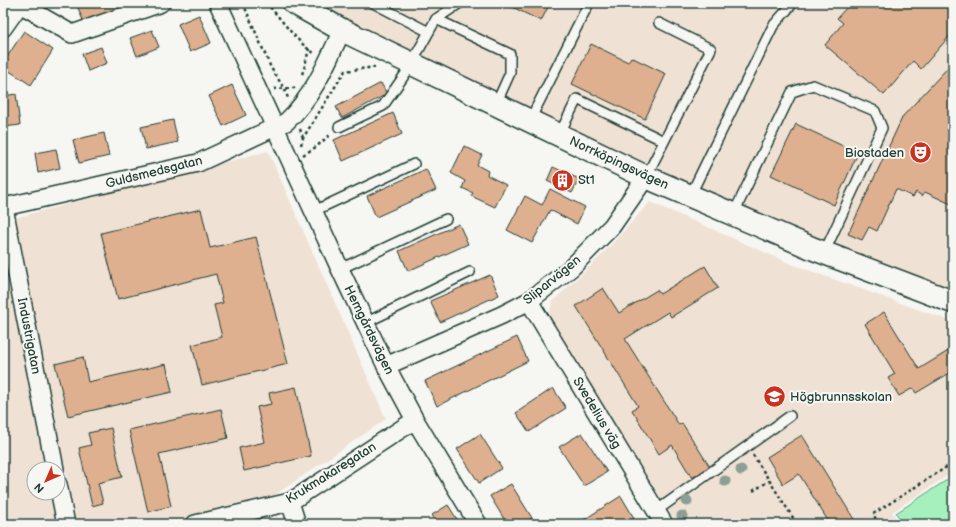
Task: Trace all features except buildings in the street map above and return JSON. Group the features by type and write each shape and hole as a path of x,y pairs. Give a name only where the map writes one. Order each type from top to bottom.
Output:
{"street":[{"path":"3,28 19,3 72,34 161,3"},
{"name":"Hemgårdsvägen","path":"218,3 386,366 415,420 478,524"},
{"name":"Norrköpingsvägen","path":"294,3 342,30 646,177 824,253 953,302"},
{"name":"Guldsmedsgatan","path":"3,205 198,163 275,128 286,122 294,114 313,88 328,61 342,30"},
{"name":"Sliparvägen","path":"386,366 502,315 529,301 572,268 612,226 646,177"},
{"name":"Industrigatan","path":"3,205 53,461"},
{"name":"Svedelius väg","path":"529,301 660,518"},
{"name":"Krukmakaregatan","path":"195,524 290,502 415,420"},
{"path":"61,501 66,524"},
{"path":"290,502 297,524"}],"lane":[{"path":"373,3 429,32"},
{"path":"339,127 383,106 406,73 436,19 460,3"},
{"path":"530,120 589,3"},
{"path":"690,196 773,26 793,3"},
{"path":"436,19 510,54 510,73 496,104"},
{"path":"646,177 711,49 659,23"},
{"path":"734,215 792,92 813,85 875,111 882,128 824,253"},
{"path":"560,135 577,99 664,141"},
{"path":"314,211 414,164"},
{"path":"340,269 446,219"},
{"path":"365,322 470,272"},
{"path":"660,518 747,446 790,416"}],"path":[{"path":"243,3 271,68 284,88 303,138"},
{"path":"266,3 308,49 345,71"},
{"path":"301,75 304,69 308,49"},
{"path":"260,95 274,89 294,88 297,82"},
{"path":"290,161 316,147 339,127"},
{"path":"747,446 770,481 795,524"},
{"path":"880,524 873,514 953,463"},
{"path":"753,491 770,481"}],"shaded area":[{"path":"317,3 953,3 953,288 820,243 493,92 346,20"},
{"path":"268,151 386,419 272,497 161,524 77,524 66,473 66,461 63,461 11,219"},
{"name":"Högbrunnsskolan","path":"650,202 791,264 953,322 953,472 892,512 899,524 677,524 548,318 553,301 600,257"},
{"path":"11,290 48,461 26,461 26,501 58,501 63,524 3,524 3,291"}],"green space":[{"path":"953,476 953,524 903,524 896,513"}],"place":[{"name":"Biostaden","path":"920,153"},
{"name":"St1","path":"563,180"},
{"name":"Högbrunnsskolan","path":"775,397"}]}
